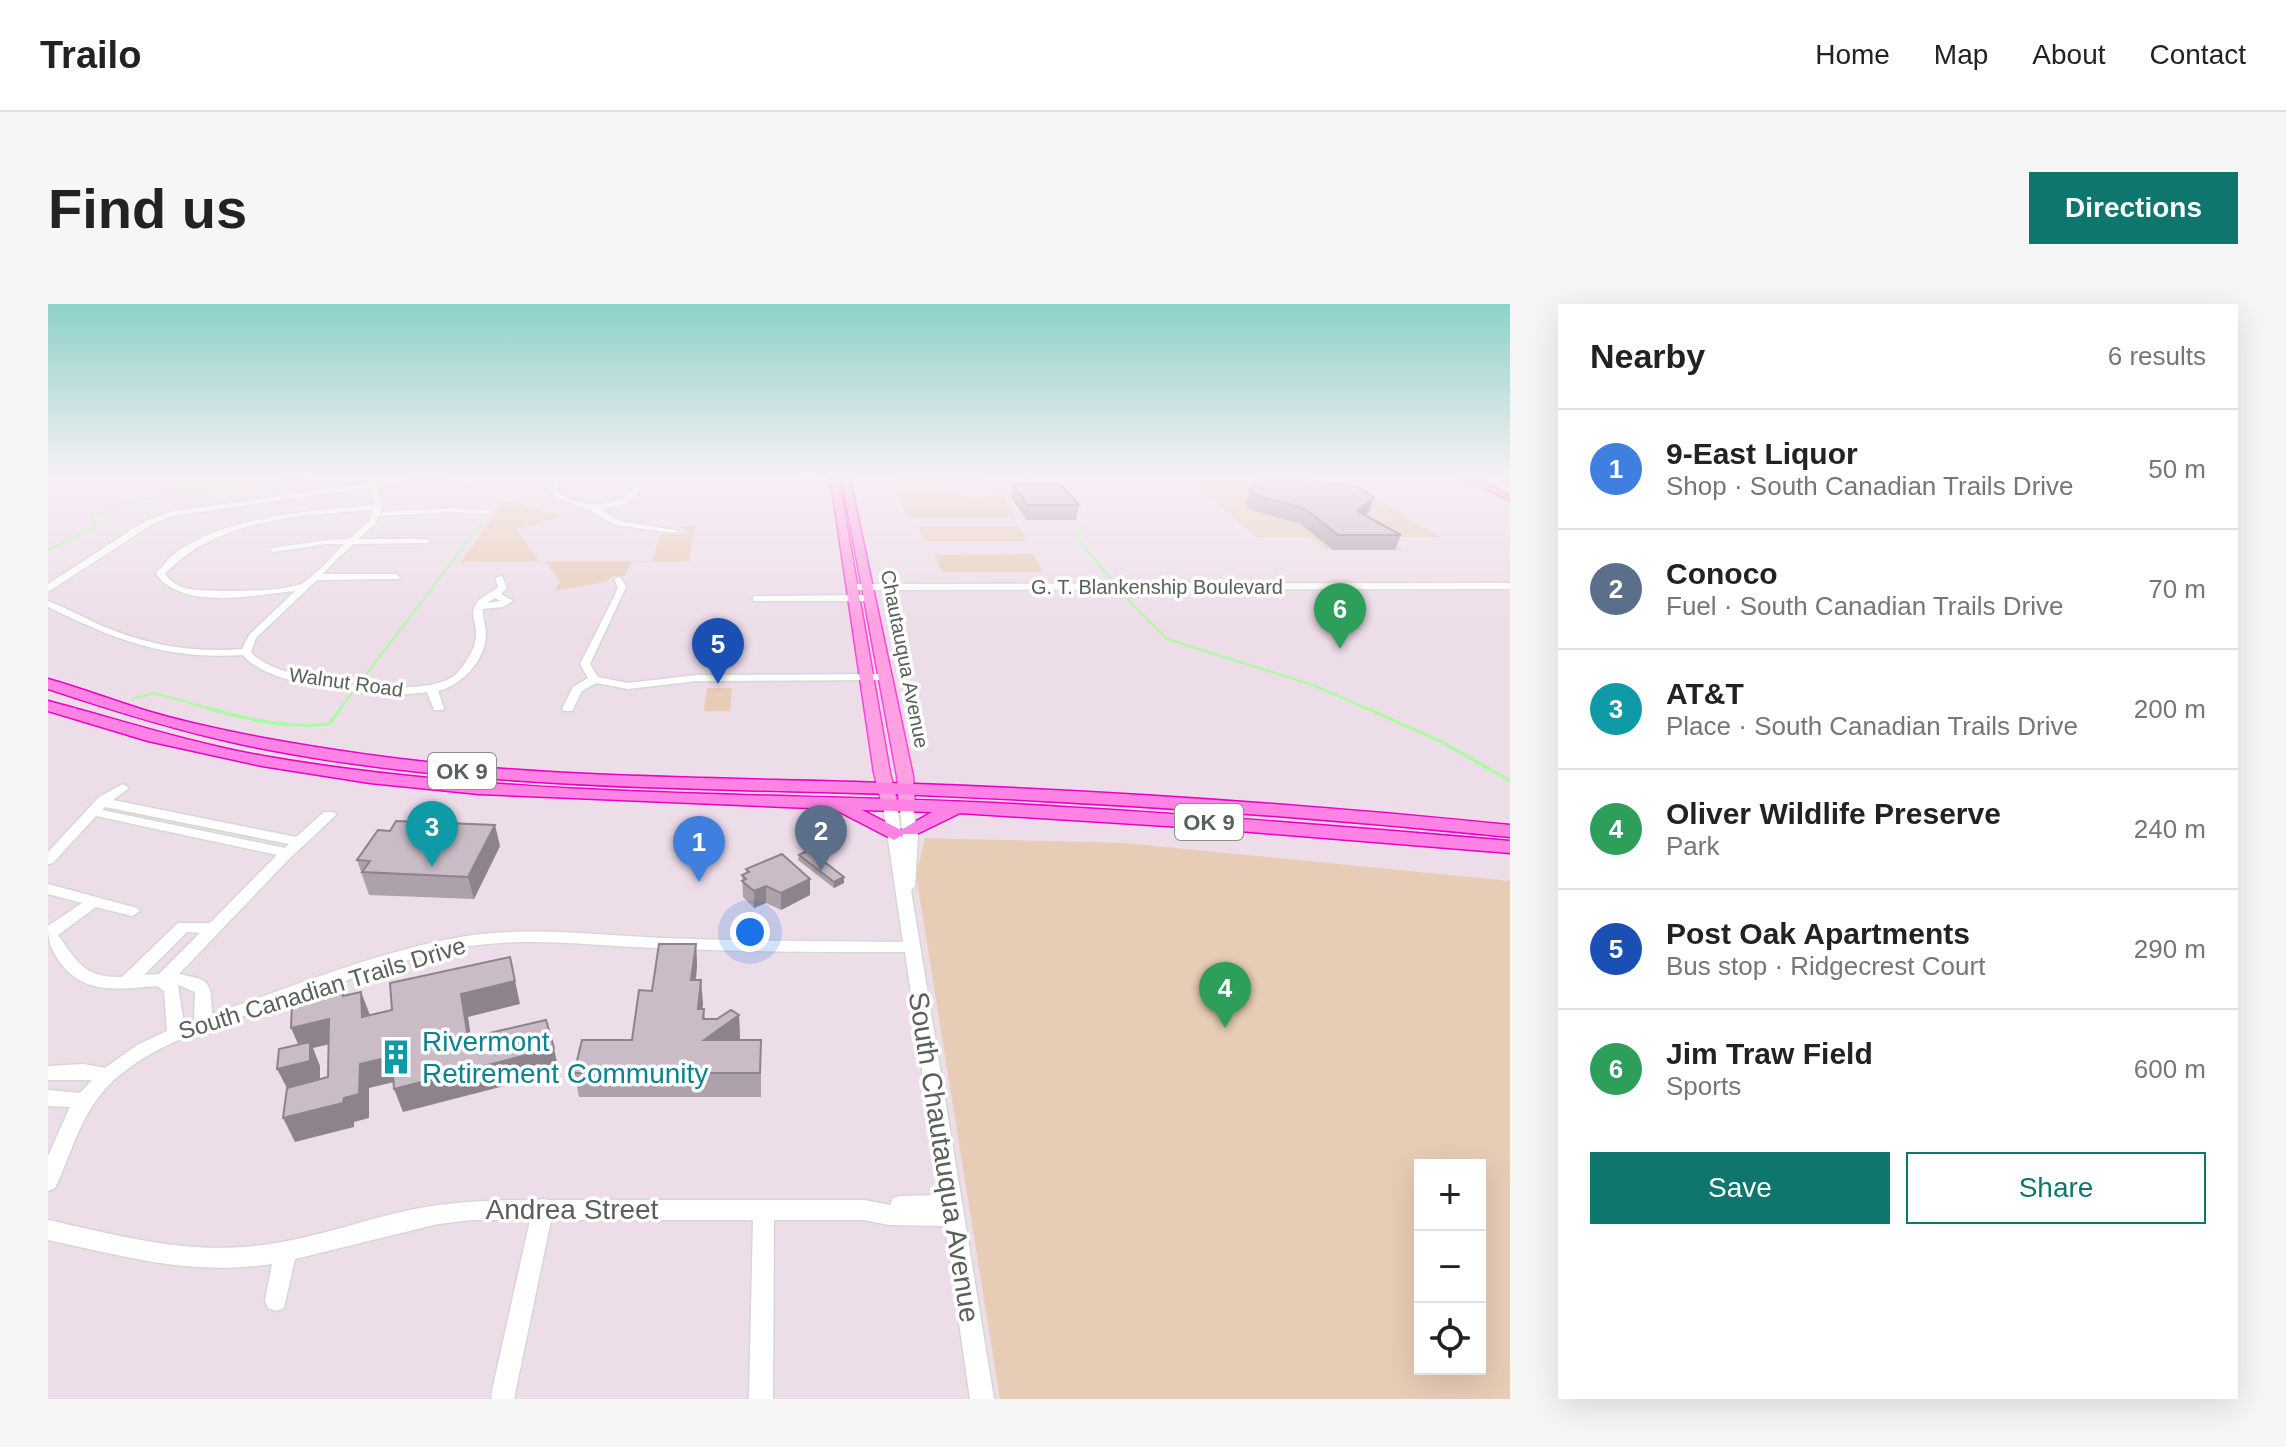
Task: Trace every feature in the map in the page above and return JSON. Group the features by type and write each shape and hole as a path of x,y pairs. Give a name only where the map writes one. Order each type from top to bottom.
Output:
{"highway":[{"name":"OK 9","path":"48,684 114,709 265,745 435,769 897,797 1192,804 1510,831"},
{"name":"OK 9","path":"48,706 165,742 281,765 368,778 513,792 835,803 897,797 958,807 1227,823 1510,847"},
{"path":"835,803 902,832 958,807"}],"main road":[{"name":"Chautauqua Avenue","path":"842,526 867,677 897,797"},
{"name":"Chautauqua Avenue","path":"855,526 886,677 897,797"}],"street":[{"path":"48,588 98,554 147,526"},
{"path":"264,526 220,532 178,557 160,574 168,584 204,595 303,588"},
{"path":"48,604 137,644 194,655 246,652 252,637 353,542 365,526"},
{"path":"635,526 675,531"},
{"path":"274,550 323,542 427,541"},
{"path":"316,577 396,577"},
{"name":"Walnut Road","path":"246,652 254,663 267,670 369,689 432,690 456,680 477,648 481,637 477,617 480,606 504,585 499,578"},
{"path":"594,679 585,664 595,637 616,606 622,587 618,580"},
{"name":"G. T. Blankenship Boulevard","path":"756,599 853,593 1108,587 1510,586"},
{"path":"568,709 577,689 594,679 628,686 686,678 886,677"},
{"path":"432,690 438,708"},
{"path":"48,860 98,807 123,788"},
{"name":"South Chautauqua Avenue","path":"897,797 906,914 982,1399"},
{"path":"98,807 294,847"},
{"path":"162,981 329,815"},
{"path":"50,891 132,911"},
{"path":"94,901 48,934 73,968 84,977 108,982 183,980 203,989 203,1023"},
{"path":"127,982 183,927 214,928"},
{"name":"South Canadian Trails Drive","path":"48,1182 62,1144 84,1101 109,1076 144,1049 176,1032 390,961 469,941 547,938 708,945 911,947"},
{"path":"162,981 172,989 176,1032"},
{"path":"48,1073 84,1071 109,1076"},
{"path":"48,1098 84,1101"},
{"path":"503,1395 543,1208"},
{"name":"Andrea Street","path":"48,1230 150,1251 212,1259 286,1251 453,1211 543,1208 764,1209 864,1210 889,1215 952,1211"},
{"path":"761,1399 764,1209"},
{"path":"276,1300 286,1251"}],"shaded area":[{"path":"486,526 529,526 517,530 539,561 461,562"},
{"path":"677,526 695,526 689,561 631,562 625,576 614,576 605,582 555,591 560,581 545,561 652,561 661,534 679,535 688,531"},
{"path":"918,526 1017,526 1027,541 924,541"},
{"path":"1244,526 1422,526 1440,537 1384,537 1403,550 1326,550 1309,537 1257,537"},
{"path":"1033,554 1043,572 942,572 935,555"},
{"path":"707,688 732,688 730,711 704,711"},
{"path":"925,838 1125,843 1510,881 1510,1399 1000,1399 916,875"}],"building":[{"path":"1327,526 1385,526 1401,535 1338,535"},
{"path":"396,821 495,825 468,877 362,872 370,861 357,860 378,830 390,831"},
{"path":"809,850 844,877 834,882 799,855"},
{"path":"782,854 810,879 781,893 766,886 754,891 742,881 746,879 742,875 749,872 746,869"},
{"path":"659,944 696,944 691,980 701,980 698,1009 704,1009 703,1019 717,1019 731,1010 739,1015 704,1040 761,1040 760,1073 574,1073 582,1040 632,1040 639,990 652,991"},
{"path":"510,957 515,981 461,994 468,1038 546,1020 554,1048 394,1089 393,1075 403,1073 402,1054 360,1064 359,1094 344,1098 343,1103 283,1118 287,1088 328,1077 329,1019 291,1028 292,1004 343,992 343,996 361,992 362,1017 392,1010 390,983"},
{"path":"310,1042 310,1061 277,1069 279,1049"}],"waterway":[{"path":"48,550 95,526"},
{"path":"339,710 479,526"},
{"path":"1085,527 1075,536 1132,604 1167,639 1313,685 1370,710"},
{"path":"132,699 154,693 215,710"},
{"path":"207,708 267,722 298,725 329,724 341,708"},
{"path":"1366,708 1442,742 1510,781"}],"place":[{"name":"Jim Traw Field","path":"1340,649"},
{"name":"Post Oak Apartments","path":"718,684"},
{"name":"AT&T","path":"432,867"},
{"name":"Conoco","path":"821,871"},
{"name":"9-East Liquor","path":"699,882"},
{"name":"Oliver Wildlife Preserve","path":"1225,1028"},
{"name":"Rivermont Retirement Community","path":"396,1057"}]}
